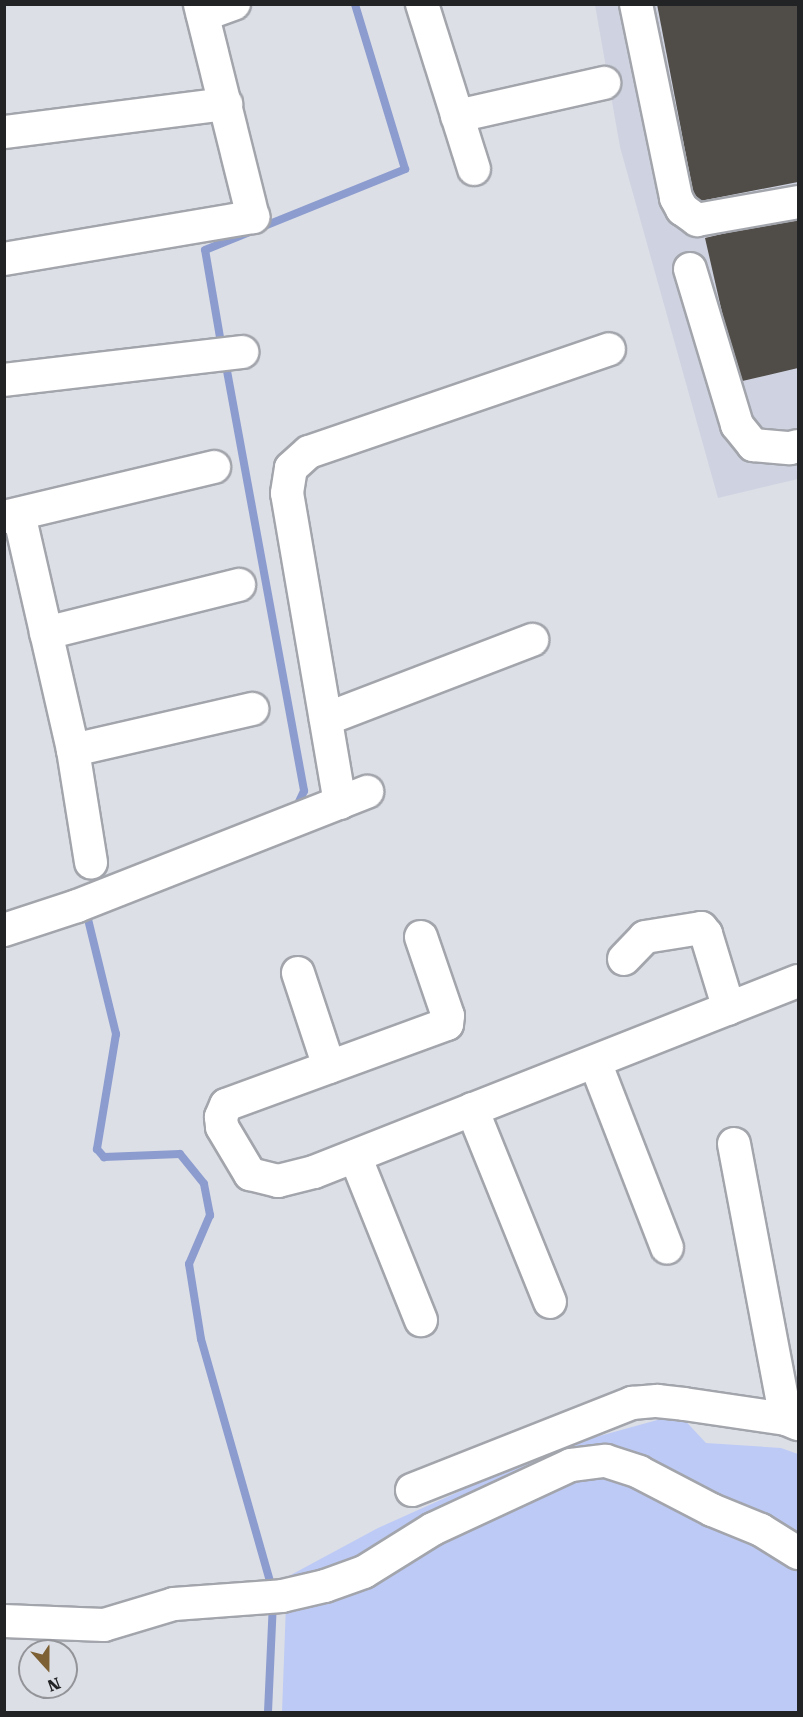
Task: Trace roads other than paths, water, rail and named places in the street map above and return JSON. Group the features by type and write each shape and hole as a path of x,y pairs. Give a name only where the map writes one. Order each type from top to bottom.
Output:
{"street":[{"path":"4,259 253,217 201,10 234,4"},
{"path":"422,4 474,169"},
{"path":"636,4 676,198 682,209 697,220 798,202"},
{"path":"457,116 604,83"},
{"path":"4,132 226,104"},
{"path":"690,269 737,425 753,445 790,448 798,446"},
{"path":"4,930 84,903 353,798 327,719 287,493 291,468 309,452 609,349"},
{"path":"4,380 242,351"},
{"path":"91,863 73,750 46,633 12,516 214,467"},
{"path":"46,633 239,585"},
{"path":"327,719 532,640"},
{"path":"73,750 252,709"},
{"path":"624,959 645,937 701,928 706,934 729,1009"},
{"path":"421,938 448,1016 447,1024 226,1105 221,1116 222,1127 250,1174 278,1181 314,1172 798,981"},
{"path":"298,973 329,1067"},
{"path":"595,1062 667,1248"},
{"path":"472,1109 550,1302"},
{"path":"412,1490 632,1403 657,1401 684,1404 792,1422 734,1144"},
{"path":"355,1156 421,1320"},
{"path":"4,1621 104,1625 174,1604 271,1597 325,1586 364,1572 433,1529 571,1465 606,1461 639,1472 712,1510 761,1530 798,1553"}],"waterway":[{"path":"222,349 205,250 405,169 355,4"},
{"path":"225,360 304,791 295,810"},
{"path":"86,911 116,1034 97,1149 104,1157 180,1154 204,1184 210,1215 189,1264 201,1339 272,1589"},
{"path":"268,1712 273,1603"}]}
